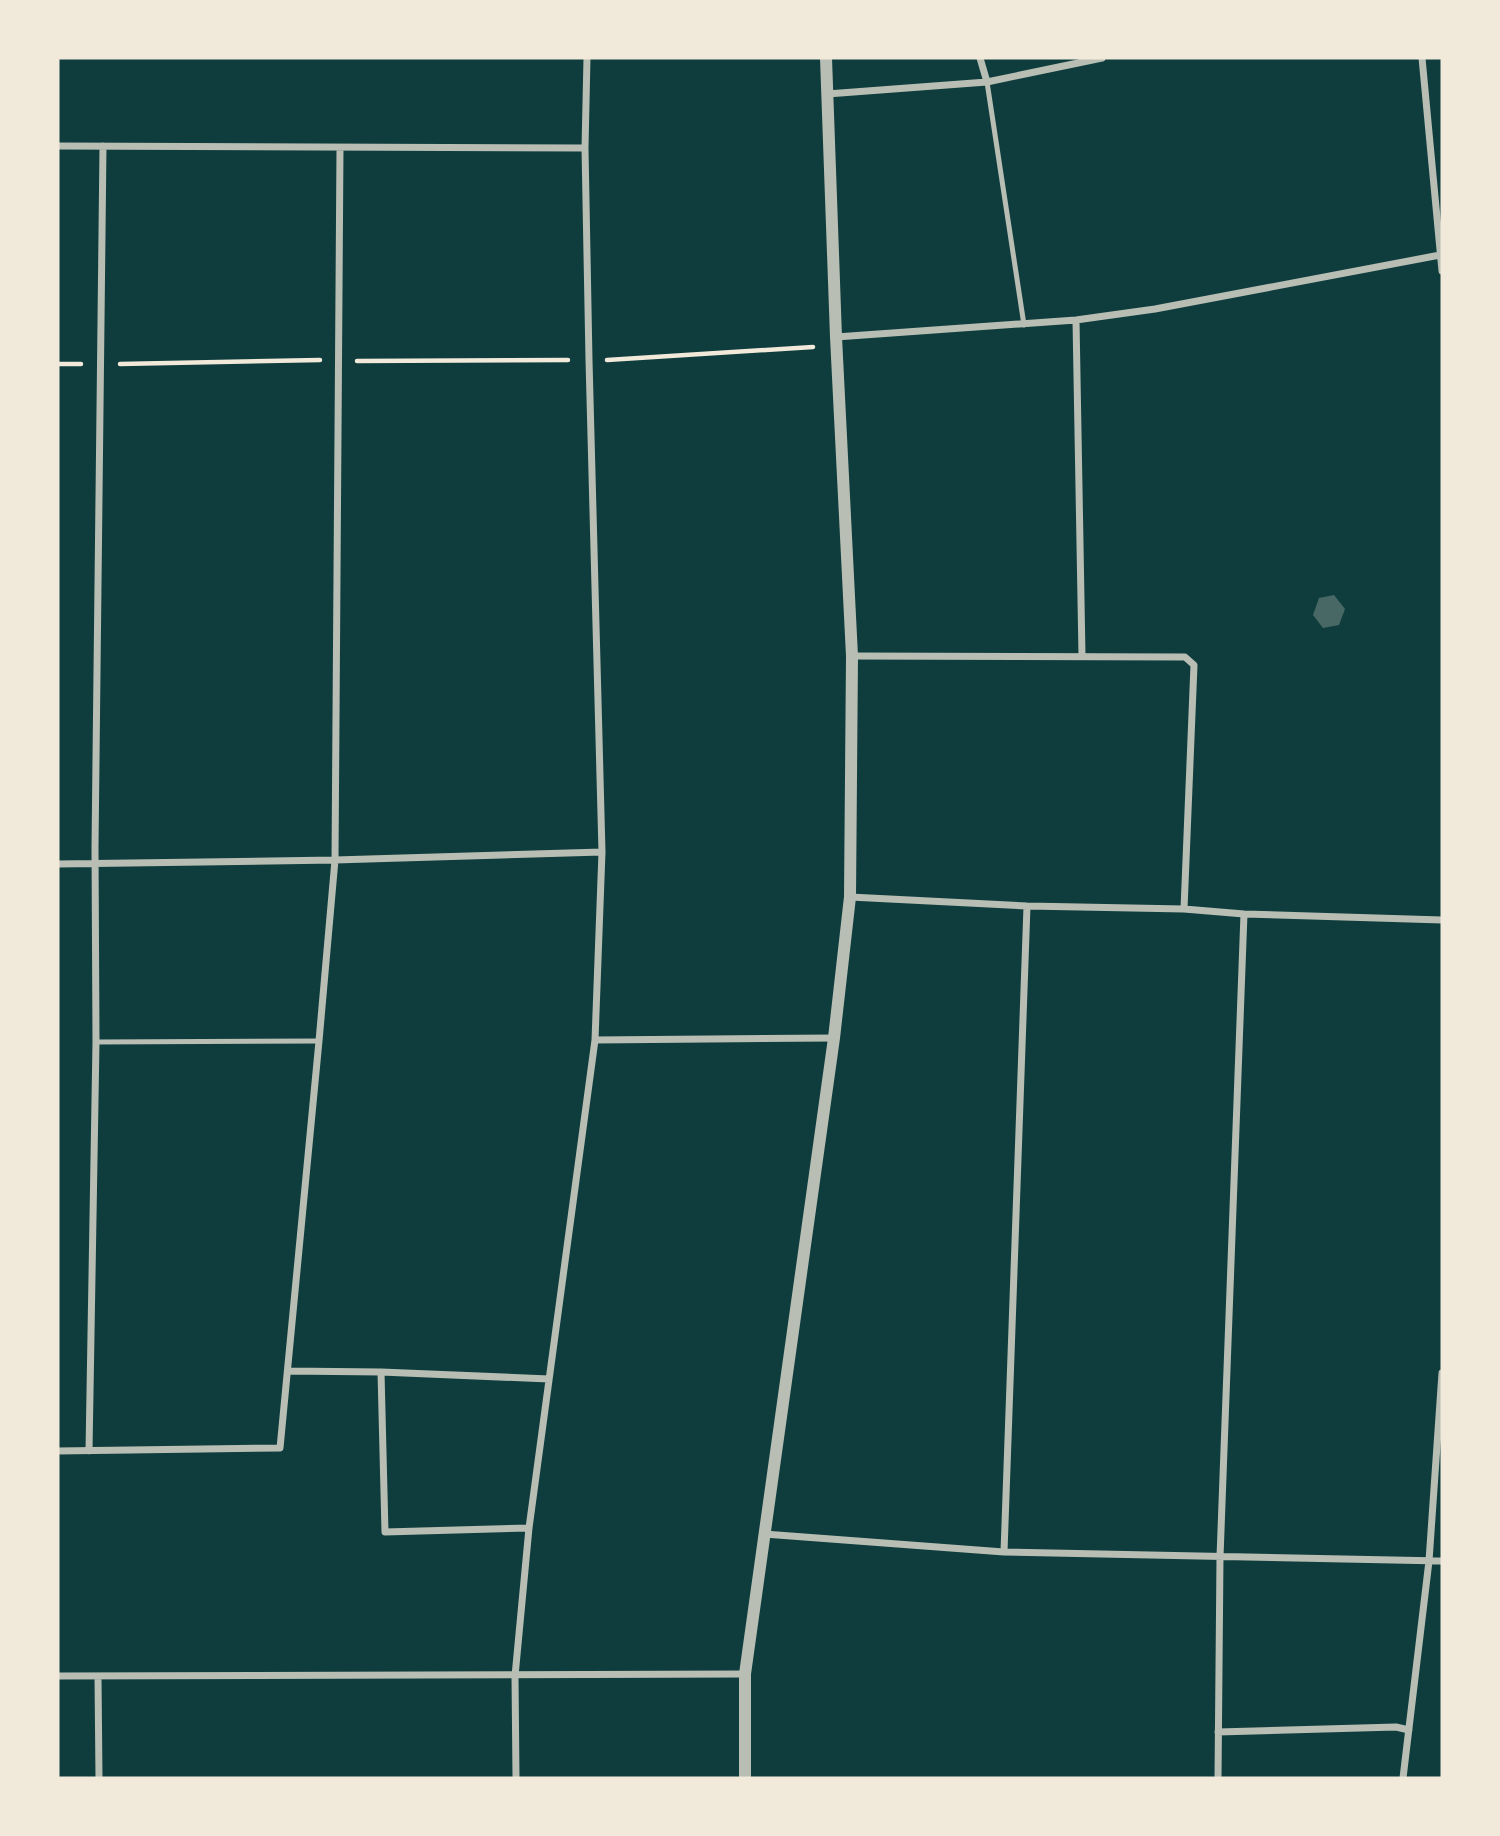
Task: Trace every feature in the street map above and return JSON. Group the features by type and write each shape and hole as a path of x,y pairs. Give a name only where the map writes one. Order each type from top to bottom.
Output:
{"street":[{"path":"516,1778 515,1675 530,1528 595,1040 602,852 585,148 587,58"},
{"path":"745,1778 745,1674 834,1038 850,897 852,656 836,337 826,58"},
{"path":"980,58 987,82"},
{"path":"827,94 987,82 1102,58"},
{"path":"1422,58 1442,271"},
{"path":"58,146 585,148"},
{"path":"89,1451 96,1042 103,146"},
{"path":"58,1451 280,1448 335,860 340,148"},
{"path":"836,337 1076,320 1155,309 1440,255"},
{"path":"1076,320 1082,656"},
{"path":"852,656 1185,657 1194,665 1184,909"},
{"path":"58,864 335,860 602,852"},
{"path":"850,897 1027,906 1184,909 1244,914 1442,920"},
{"path":"1004,1552 1027,906"},
{"path":"1218,1778 1220,1557 1244,914"},
{"path":"595,1040 834,1038"},
{"path":"288,1371 549,1379"},
{"path":"381,1372 385,1532 530,1528"},
{"path":"1403,1778 1429,1561 1442,1373"},
{"path":"764,1534 1004,1552 1442,1561"},
{"path":"58,1676 745,1674"},
{"path":"98,1677 99,1778"},
{"path":"1218,1732 1396,1727 1409,1730"}],"lane":[{"path":"987,82 1024,325"},
{"path":"96,1042 320,1041"}],"path":[{"path":"606,360 813,347"},
{"path":"115,365 320,360"},
{"path":"356,361 575,360"},
{"path":"58,364 82,364"}],"building":[{"path":"1334,595 1345,609 1339,625 1323,628 1313,615 1319,598"}]}
